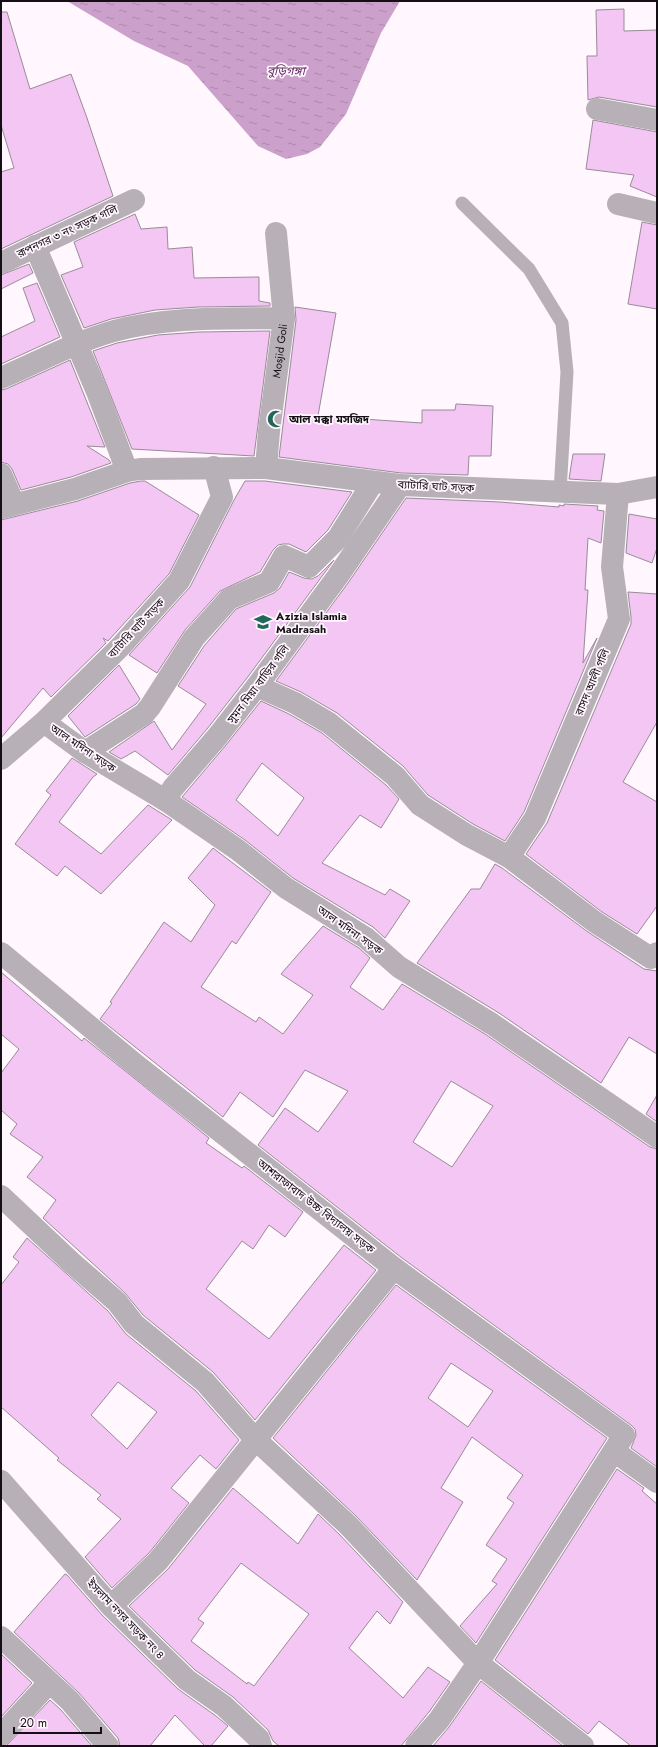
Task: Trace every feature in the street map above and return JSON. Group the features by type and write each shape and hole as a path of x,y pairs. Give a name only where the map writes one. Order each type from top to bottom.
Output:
{"street":[{"path":"597,109 657,120"},
{"name":"রূপনগর ৩ নং সড়ক গলি","path":"1,263 134,200"},
{"path":"618,204 657,213"},
{"name":"Mosjid Goli","path":"266,468 269,431 284,318 276,233"},
{"path":"35,246 78,344 127,471"},
{"path":"1,378 78,344 114,331 169,321 284,318"},
{"name":"ব্যাটারি ঘাট সড়ক","path":"1,759 44,722 121,646 179,581 222,497 214,467"},
{"name":"ব্যাটারি ঘাট সড়ক","path":"7,506 75,489 127,471 140,469 214,467 266,468 400,485 560,492 618,494 657,487"},
{"path":"1,474 7,506"},
{"path":"84,752 144,714 194,638 229,599 269,582 284,556 309,567 338,538 373,482"},
{"name":"সুমন মিয়া বাড়ির গলি","path":"165,800 173,788 217,737 257,686 338,576 400,485"},
{"name":"রাসদ আলী গলি","path":"509,857 535,818 619,619 612,567 618,494"},
{"path":"257,686 295,703 329,723 395,776 420,805 467,835 509,857 595,922 651,958 657,952"},
{"name":"আল মদিনা সড়ক","path":"44,722 84,752 165,800 238,850 286,888 366,938 399,966 492,1024 657,1137"},
{"name":"আশরাফাবাদ উচ্চ বিদ্যালয় সড়ক","path":"1,953 136,1065 394,1268 624,1434 614,1451"},
{"path":"1,1196 71,1262 117,1302 134,1324 205,1382 255,1439 348,1525 478,1664 583,1746"},
{"path":"111,1606 158,1561 394,1268"},
{"path":"416,1746 438,1720 478,1664 614,1451 657,1482"},
{"name":"ইসলাম নগর সড়ক নং ৪","path":"1,1481 111,1606 187,1680 224,1706 259,1739 261,1746"},
{"path":"1,1637 70,1701 108,1746"},
{"path":"1,1734 49,1682"}],"lane":[{"path":"462,204 529,269 562,323 567,372 560,492"}],"water":[{"name":"বুড়িগঙ্গা","path":"67,1 400,1 381,33 346,114 320,147 307,154 286,159 258,146 188,66 134,41"}],"building":[{"path":"624,9 624,31 657,30 657,107 599,97 588,100 587,56 597,56 596,10"},
{"path":"1,12 7,12 30,89 71,74 113,196 1,249 1,172 14,168 1,125"},
{"path":"593,120 657,132 657,197 630,186 634,175 586,169"},
{"path":"135,214 141,229 167,227 168,249 192,247 194,278 259,277 259,301 270,303 270,306 198,307 155,310 111,319 84,328 61,275 83,267 74,242"},
{"path":"642,222 657,225 657,309 628,304"},
{"path":"29,264 33,273 1,289 1,275"},
{"path":"37,283 60,337 1,364 1,337 35,321 23,288"},
{"path":"295,307 336,313 318,416 422,423 422,410 455,410 456,404 493,406 491,456 469,456 468,475 401,473 279,457 296,320"},
{"path":"270,331 254,456 132,449 93,351 117,343 158,335 199,332"},
{"path":"70,360 105,447 87,446 109,460 111,463 71,477 21,490 12,469 8,464 1,462 1,390"},
{"path":"573,454 605,454 601,481 569,479"},
{"path":"145,481 199,515 169,574 108,641 103,638 106,643 51,697 43,688 1,738 1,520 78,501 130,483"},
{"path":"245,481 265,481 352,492 328,530 306,552 289,544 278,545 273,550 260,572 220,591 185,630 157,673 129,655 190,587"},
{"path":"406,498 500,502 559,507 559,505 564,506 564,504 598,506 597,510 604,511 601,543 588,538 585,590 588,590 583,663 597,638 524,812 505,841 473,824 428,795 403,766 337,713 301,692 276,681 348,583"},
{"path":"629,514 657,519 657,548 652,563 626,553"},
{"path":"334,560 247,678 168,775 135,751 121,759 109,752 154,721 172,750 206,704 178,686 204,646 236,609 274,593 280,588 289,572 304,578 312,579 318,576"},
{"path":"628,592 657,594 657,722 623,782 657,802 657,906 637,934 602,912 526,854 547,823 631,624"},
{"path":"119,665 140,699 136,704 85,737 68,716"},
{"path":"261,701 289,714 322,733 386,785 399,799 381,828 360,815 322,863 385,895 390,889 410,901 385,938 373,927 293,878 245,840 182,797","holes":["262,763 304,798 278,836 236,800"]},
{"path":"72,758 97,774 93,777 59,822 101,854 148,805 172,820 101,894 65,866 57,876 15,844 51,795 46,791"},
{"path":"213,848 271,892 236,944 232,941 201,987 256,1022 259,1017 283,1034 313,995 281,974 323,926 359,948 370,958 350,987 383,1010 402,984 485,1034 650,1147 657,1149 657,1467 631,1448 636,1435 635,1429 631,1425 402,1258 258,1145 285,1108 318,1132 348,1091 305,1070 273,1117 240,1092 223,1117 100,1019 112,1003 110,1002 164,922 191,942 215,905 188,878","holes":["451,1081 493,1106 452,1167 413,1142"]},
{"path":"495,864 588,932 644,969 657,971 657,1054 629,1037 601,1083 499,1013 417,963 471,889 480,889"},
{"path":"1,972 82,1041 84,1038 209,1138 206,1143 242,1168 244,1166 303,1212 285,1237 269,1225 253,1249 242,1241 206,1289 269,1339 344,1245 376,1270 255,1420 213,1372 143,1315 125,1293 43,1218 56,1200 27,1177 43,1157 10,1134 17,1124 1,1110 1,1073 19,1049 1,1034"},
{"path":"657,1095 657,1122 646,1114"},
{"path":"27,1238 108,1311 126,1334 196,1391 239,1440 216,1469 200,1455 171,1488 189,1503 149,1553 112,1588 85,1557 121,1519 97,1499 101,1495 57,1460 59,1458 1,1407 1,1285 19,1262 13,1257","holes":["118,1382 157,1412 127,1449 91,1415"]},
{"path":"396,1285 607,1438 476,1643 460,1626 497,1584 492,1581 507,1559 486,1545 514,1503 507,1498 523,1475 472,1437 441,1488 463,1502 417,1580 356,1516 273,1438","holes":["451,1363 493,1391 468,1427 428,1398"]},
{"path":"617,1469 644,1488 642,1491 657,1504 657,1746 631,1746 599,1721 588,1734 495,1660"},
{"path":"233,1488 298,1544 318,1514 339,1534 403,1602 390,1624 377,1611 349,1648 403,1698 428,1667 450,1682 429,1712 401,1746 279,1746 273,1741 268,1730 233,1697 195,1670 129,1606 168,1569","holes":["241,1563 309,1614 254,1686 248,1682 247,1684 191,1641 204,1623 198,1619"]},
{"path":"65,1574 102,1615 178,1689 228,1726 211,1746 205,1746 175,1715 150,1746 120,1746 118,1738 79,1693 14,1632"},
{"path":"1,1654 32,1683 1,1717"},
{"path":"481,1681 563,1746 433,1746 449,1727"},
{"path":"50,1700 61,1710 92,1746 6,1746"}],"place":[{"name":"আল মক্কা মসজিদ","path":"276,419"},
{"name":"Azizia Islamia Madrasah","path":"263,622"}]}
